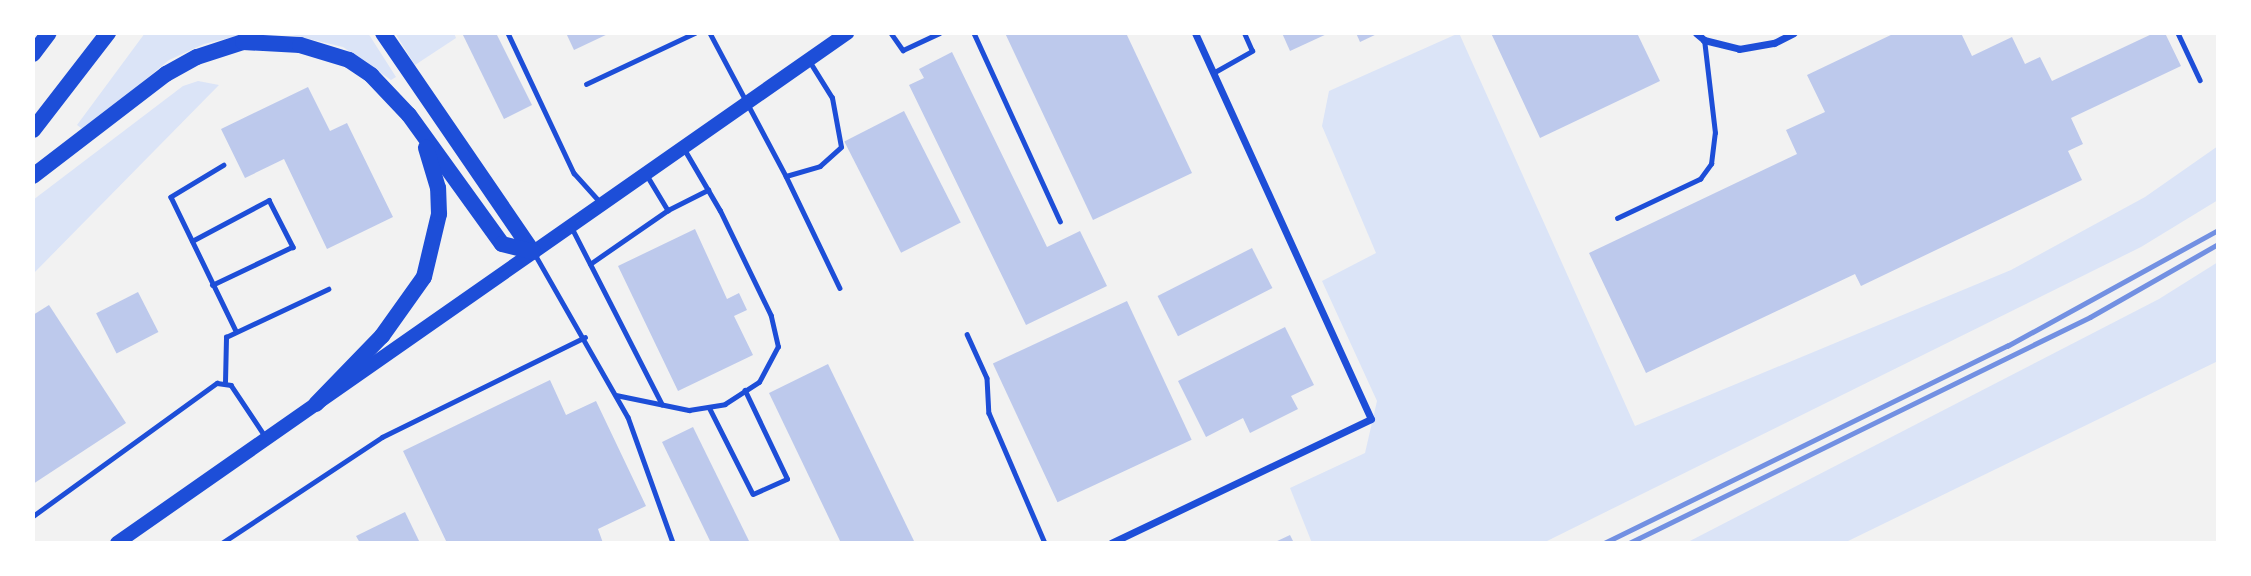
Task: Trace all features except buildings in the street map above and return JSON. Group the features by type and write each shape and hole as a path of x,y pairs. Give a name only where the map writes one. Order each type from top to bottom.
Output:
{"highway":[{"path":"33,54 49,33"},
{"path":"33,130 108,33"},
{"path":"383,33 533,252"},
{"path":"33,176 166,74 218,48 243,42 300,45 349,60 392,93 502,244 533,252"},
{"path":"316,404 382,336 424,277 439,214 438,188 433,162 409,115"}],"main road":[{"path":"124,541 746,101 845,34"}],"street":[{"path":"1111,543 1371,419 1195,33"},
{"path":"1696,33 1704,40 1739,49 1774,43 1794,33"}],"lane":[{"path":"508,33 574,173 602,204"},
{"path":"586,84 695,33"},
{"path":"710,33 786,176 840,288"},
{"path":"891,33 904,50 939,33"},
{"path":"974,33 1060,221"},
{"path":"1213,73 1252,51 1244,33"},
{"path":"2178,33 2200,80"},
{"path":"1617,218 1700,179 1712,164 1715,132 1704,40"},
{"path":"786,176 820,166 841,147 832,98 808,59"},
{"path":"617,395 689,410 725,404 759,382 778,346 771,316 708,190 682,147"},
{"path":"224,165 171,197 236,331"},
{"path":"645,173 668,210"},
{"path":"590,264 668,210 708,190"},
{"path":"192,241 269,200 293,247 214,285"},
{"path":"571,226 663,405"},
{"path":"533,252 617,395 673,543"},
{"path":"225,382 226,337 328,289"},
{"path":"967,334 987,378 989,413 1045,543"},
{"path":"222,543 382,437 585,337"},
{"path":"225,382 237,391 267,439"},
{"path":"33,516 210,387 225,382"},
{"path":"709,407 753,494 765,489 787,479 745,391"}],"shaded area":[{"path":"145,33 249,33 204,44 169,60 84,130 77,125"},
{"path":"284,33 368,33 396,77 391,80 343,47"},
{"path":"395,33 454,33 456,38 415,65"},
{"path":"1459,33 1635,426 2011,270 2145,197 2218,146 2218,200 2141,247 1543,543 1312,543 1290,488 1365,453 1377,401 1322,281 1376,253 1322,126 1329,91"},
{"path":"198,81 219,85 33,274 33,200 183,86"},
{"path":"2218,262 2218,361 1844,543 1686,543 2159,299"}],"railway":[{"path":"1604,543 2007,346 2218,230"},
{"path":"1629,543 2090,317 2218,244"}]}
